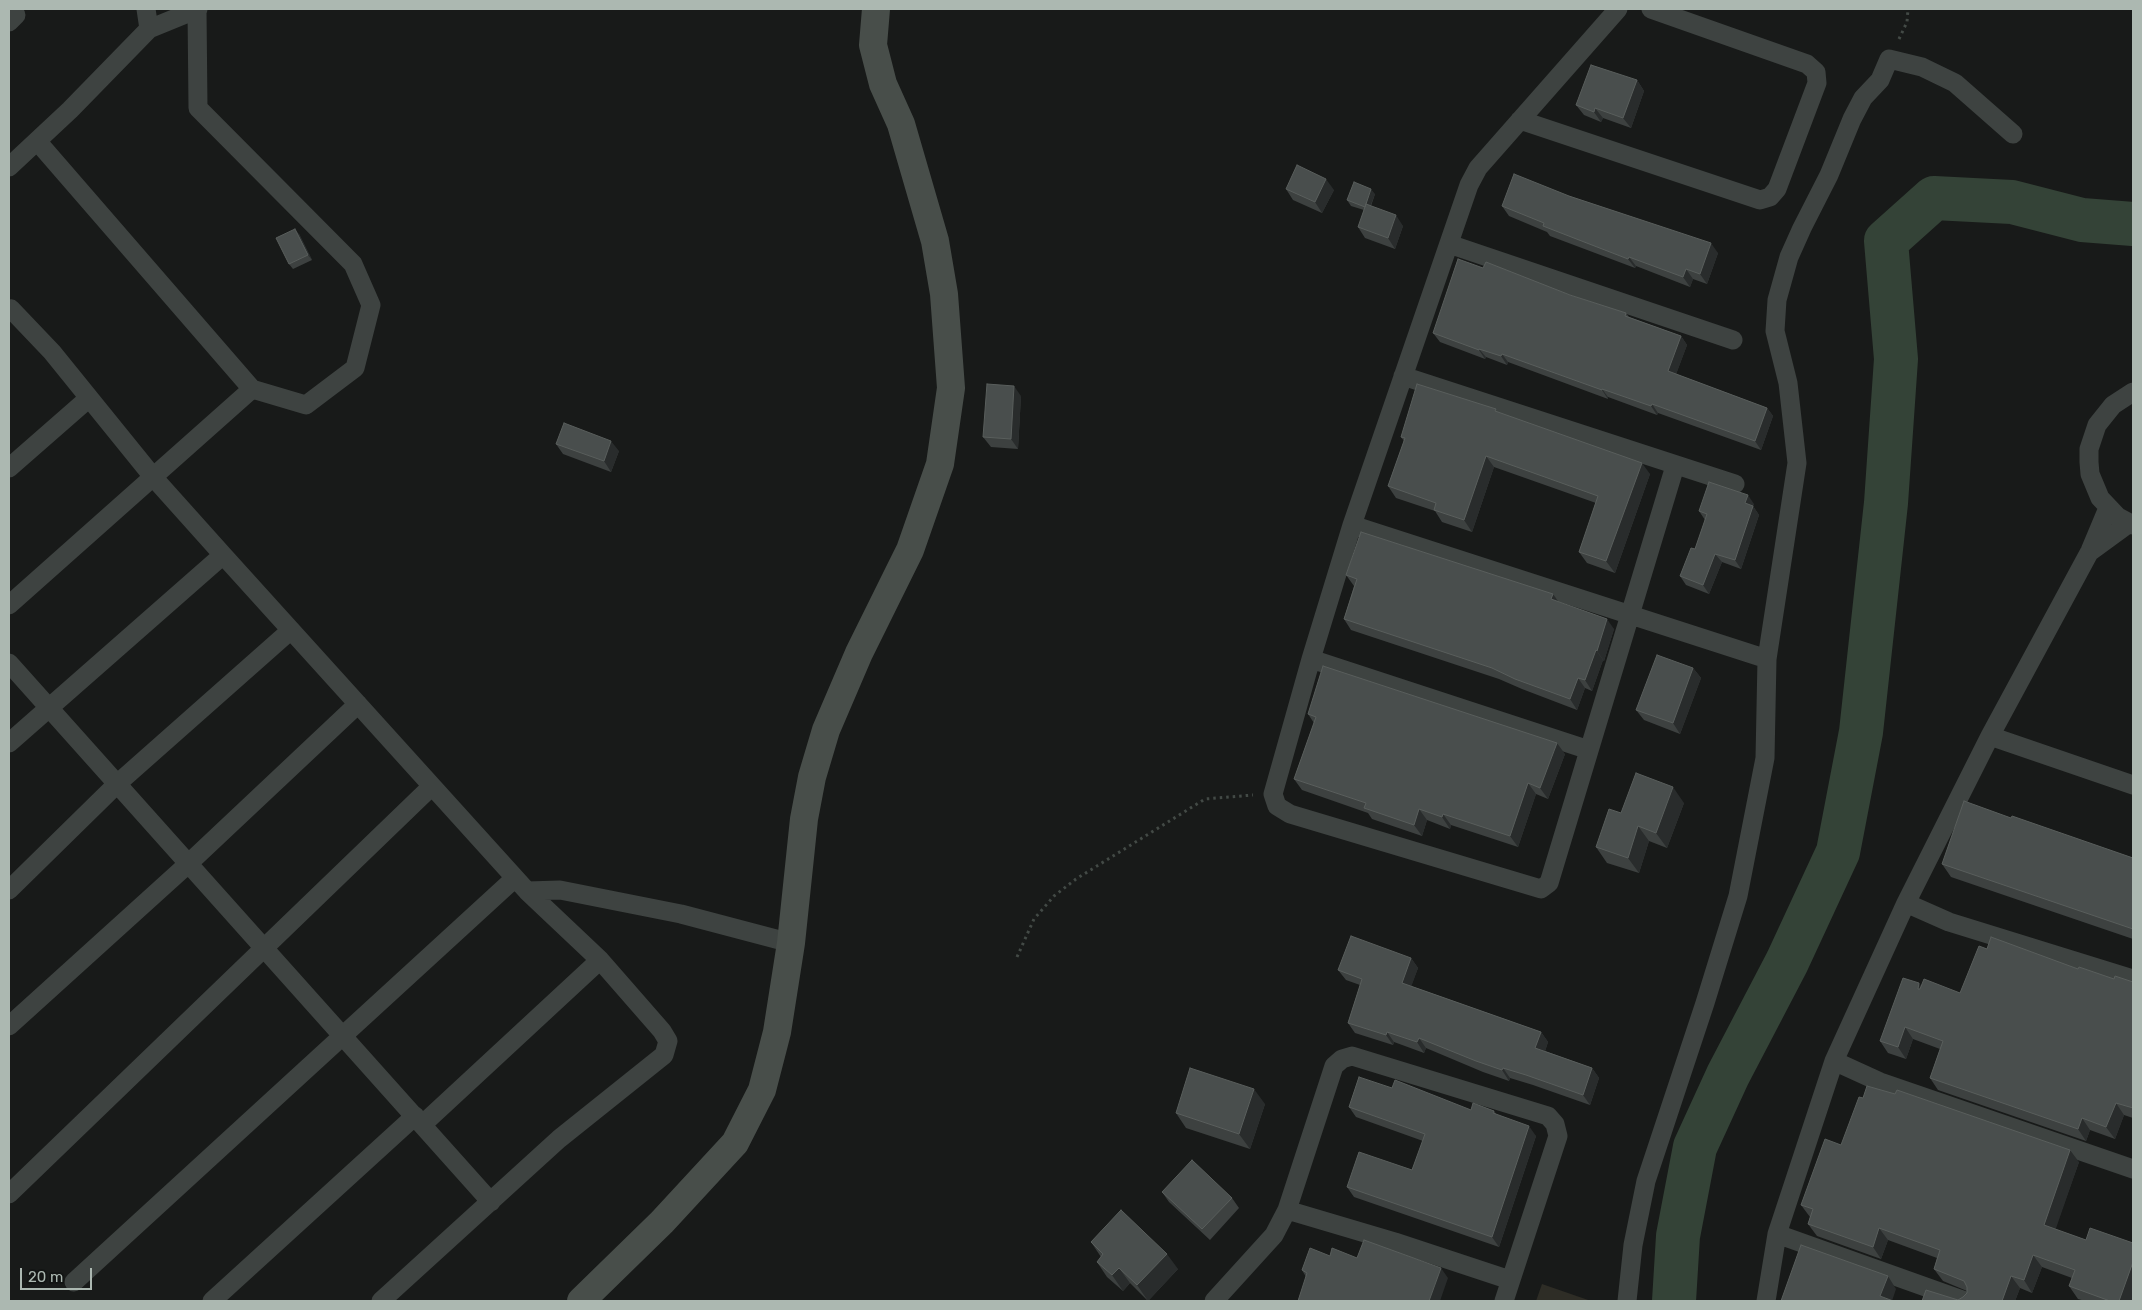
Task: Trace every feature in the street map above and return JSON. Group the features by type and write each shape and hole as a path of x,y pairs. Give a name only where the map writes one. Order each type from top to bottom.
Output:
{"main road":[{"path":"581,1301 662,1222 734,1143 762,1090 777,1032 791,943 804,818 812,777 826,730 859,653 910,550 940,464 951,388 944,294 935,241 901,124 883,84 873,45 876,9"}],"street":[{"path":"146,9 150,28"},
{"path":"9,167 70,110 150,28 197,9 198,108 353,264 371,305 355,368 306,405 252,389 37,141"},
{"path":"1618,9 1478,168 1469,185 1352,525 1273,794 1277,806 1290,814 1541,889 1549,884 1674,466"},
{"path":"1520,120 1760,200 1770,197 1777,189 1818,83 1816,72 1807,64 1651,9"},
{"path":"1627,1301 1633,1245 1646,1181 1738,896 1765,758 1767,659 1797,464 1788,383 1775,331 1777,300 1789,257 1829,175 1863,98 1880,80 1889,59 1922,66 1955,83 2013,134"},
{"path":"1449,244 1733,340"},
{"path":"9,309 52,352 154,478 223,555 521,884 600,960 662,1030 668,1041 664,1055 559,1139 381,1301"},
{"path":"1403,376 1674,466 1735,484"},
{"path":"9,605 252,389"},
{"path":"2090,551 2131,524 2108,508 2100,498 2090,474 2089,449 2092,436 2104,414 2123,397 2133,392"},
{"path":"9,468 89,398"},
{"path":"1766,1301 1777,1234 1834,1061 1906,903 1990,736 2090,551 2108,508"},
{"path":"1352,525 1767,659"},
{"path":"9,743 223,555"},
{"path":"9,890 117,784 291,630"},
{"path":"1311,660 1589,750"},
{"path":"9,663 491,1202"},
{"path":"9,1026 188,864 358,704"},
{"path":"1990,736 2133,785"},
{"path":"9,1194 432,786"},
{"path":"74,1282 342,1036 521,884 681,914 791,943"},
{"path":"1906,903 1950,922 2133,978"},
{"path":"212,1301 600,960"},
{"path":"1214,1301 1274,1235 1287,1210 1334,1066 1342,1059 1352,1056 1548,1116 1556,1124 1558,1136 1504,1301"},
{"path":"1834,1061 1880,1082 2133,1169"},
{"path":"1287,1210 1395,1242 1510,1280"},
{"path":"1777,1234 1965,1301"}],"path":[{"path":"1889,59 1907,22 1908,9"},
{"path":"1017,957 1034,919 1049,902 1076,879 1205,799 1273,794"}],"shaded area":[{"path":"1542,1284 1591,1301 1536,1301"}],"building":[{"path":"1591,65 1637,80 1623,118 1595,108 1594,112 1576,105"},
{"path":"1297,165 1326,179 1315,202 1286,189"},
{"path":"1514,174 1569,196 1711,243 1700,274 1686,269 1683,277 1629,257 1628,259 1543,226 1544,223 1502,206"},
{"path":"1354,182 1371,189 1365,207 1347,200"},
{"path":"1366,204 1396,215 1388,238 1358,227"},
{"path":"295,229 308,255 289,264 276,238"},
{"path":"1458,259 1483,268 1486,262 1570,295 1626,313 1625,316 1681,336 1668,371 1767,408 1755,441 1652,404 1651,406 1502,354 1501,356 1479,350 1433,333"},
{"path":"987,384 1014,386 1011,439 983,437"},
{"path":"1417,384 1496,409 1495,411 1642,463 1606,561 1579,552 1598,496 1486,456 1464,520 1434,510 1436,503 1388,486 1405,438 1401,437"},
{"path":"564,423 611,441 604,461 556,444"},
{"path":"1709,482 1748,495 1745,503 1753,506 1735,560 1715,554 1703,585 1680,576 1691,548 1695,549 1707,514 1699,511"},
{"path":"1361,532 1553,594 1551,599 1607,619 1585,680 1578,678 1570,699 1515,679 1492,668 1344,619 1357,579 1346,575"},
{"path":"1657,655 1693,668 1673,723 1636,710"},
{"path":"1323,666 1557,743 1540,788 1528,783 1510,836 1443,814 1442,817 1419,809 1414,825 1364,808 1366,803 1294,779 1316,717 1308,714"},
{"path":"1636,773 1673,787 1656,833 1638,826 1628,858 1596,847 1609,809 1621,813"},
{"path":"1964,801 2133,858 2133,929 1942,864"},
{"path":"1351,936 1411,958 1402,983 1541,1032 1535,1048 1592,1068 1583,1095 1526,1075 1503,1068 1502,1070 1476,1061 1419,1038 1417,1042 1387,1032 1386,1035 1348,1023 1362,979 1338,970"},
{"path":"1991,937 2078,969 2079,967 2114,979 2115,976 2133,982 2133,1108 2116,1103 2106,1127 2082,1118 2078,1129 1930,1078 1943,1041 1905,1027 1898,1047 1880,1041 1903,978 1919,983 1918,989 1920,989 1924,979 1960,993 1979,946 1987,949"},
{"path":"1190,1068 1254,1089 1239,1134 1176,1113"},
{"path":"1359,1077 1392,1088 1395,1080 1471,1110 1473,1103 1494,1111 1493,1113 1529,1126 1492,1237 1347,1187 1359,1152 1412,1170 1425,1134 1349,1107"},
{"path":"1867,1086 1895,1094 1897,1090 2070,1150 2044,1225 2086,1240 2090,1228 2133,1243 2133,1262 2119,1301 2110,1301 2069,1286 2075,1270 2033,1255 2024,1280 2011,1276 2002,1301 1922,1301 1926,1290 1958,1300 1967,1293 1964,1281 1934,1269 1940,1250 1879,1228 1873,1247 1808,1224 1813,1209 1801,1205 1825,1139 1841,1145 1859,1097 1863,1098"},
{"path":"1192,1160 1232,1198 1202,1229 1162,1192"},
{"path":"1121,1210 1167,1254 1137,1285 1119,1268 1112,1275 1097,1262 1103,1254 1091,1242"},
{"path":"1364,1240 1441,1268 1429,1301 1298,1301 1307,1273 1302,1270 1310,1248 1330,1256 1332,1248 1357,1258"},
{"path":"1801,1245 1888,1276 1880,1296 1893,1301 1781,1301"}],"waterway":[{"path":"1674,1301 1678,1236 1695,1147 1728,1075 1787,962 1838,852 1861,732 1886,503 1896,359 1886,241 1934,198 2012,202 2082,220 2133,224"}]}
